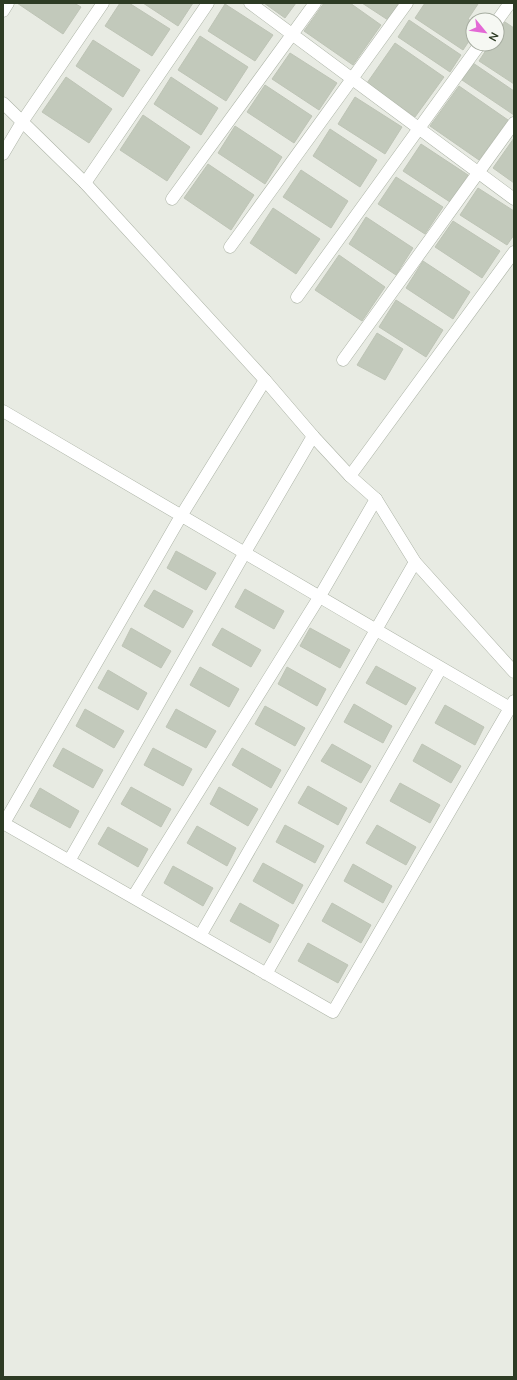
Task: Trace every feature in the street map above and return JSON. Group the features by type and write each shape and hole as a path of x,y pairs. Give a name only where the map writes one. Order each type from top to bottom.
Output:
{"street":[{"path":"3,10 8,3"},
{"path":"3,154 22,122 103,3"},
{"path":"85,183 208,3"},
{"path":"250,3 514,199"},
{"path":"172,199 315,3"},
{"path":"230,247 407,3"},
{"path":"504,12 510,3"},
{"path":"297,297 474,52"},
{"path":"3,103 85,183 265,380 313,436 350,476 376,499 415,562 514,672"},
{"path":"343,360 514,123"},
{"path":"350,476 514,252"},
{"path":"3,411 181,516 244,554 320,596 441,668 512,704 333,1012 3,823 181,516 265,380"},
{"path":"70,861 244,554 313,436"},
{"path":"133,897 320,596 376,499"},
{"path":"200,936 415,562"},
{"path":"266,974 441,668"}],"building":[{"path":"17,3 74,3 81,7 63,34"},
{"path":"120,3 129,3 170,29 152,56 105,26"},
{"path":"143,3 193,3 178,26"},
{"path":"264,3 296,3 285,18"},
{"path":"324,3 350,3 381,25 353,65 304,31"},
{"path":"362,3 399,3 388,20"},
{"path":"425,3 478,4 473,12 465,12 465,47 463,50 415,18"},
{"path":"225,4 273,35 255,61 208,31"},
{"path":"409,20 461,55 450,72 398,37"},
{"path":"505,22 514,28 514,84 479,61 485,52 505,52"},
{"path":"200,36 248,67 226,101 178,70"},
{"path":"93,40 140,70 123,97 76,66"},
{"path":"395,43 444,77 415,117 367,83"},
{"path":"290,53 337,83 319,110 272,79"},
{"path":"473,63 514,91 514,115 462,80"},
{"path":"66,77 112,109 89,143 42,112"},
{"path":"171,77 218,108 201,135 154,104"},
{"path":"265,85 312,116 294,143 247,112"},
{"path":"459,86 508,120 479,160 430,126"},
{"path":"355,97 402,127 385,154 338,124"},
{"path":"143,115 190,147 167,181 120,150"},
{"path":"235,126 282,157 265,184 218,153"},
{"path":"330,129 377,160 360,187 313,156"},
{"path":"514,138 514,183 493,168"},
{"path":"421,144 468,175 450,202 403,171"},
{"path":"208,164 254,195 231,230 184,198"},
{"path":"301,170 348,201 331,228 283,197"},
{"path":"396,177 443,207 425,234 378,204"},
{"path":"478,188 514,211 514,235 507,245 460,215"},
{"path":"273,208 320,239 296,274 250,243"},
{"path":"366,217 413,248 396,275 349,244"},
{"path":"453,221 500,251 482,278 435,247"},
{"path":"339,255 385,287 362,321 315,290"},
{"path":"423,261 470,292 453,319 406,288"},
{"path":"396,300 443,330 426,357 379,327"},
{"path":"377,333 403,349 385,380 357,365"},
{"path":"176,551 216,573 206,590 167,568"},
{"path":"245,589 284,611 274,629 235,607"},
{"path":"154,590 193,611 183,628 144,606"},
{"path":"131,628 171,651 161,668 122,646"},
{"path":"222,628 261,650 251,667 212,645"},
{"path":"310,628 350,650 340,668 300,646"},
{"path":"376,666 416,688 406,705 366,683"},
{"path":"200,667 239,689 229,707 190,685"},
{"path":"287,667 326,689 317,706 278,684"},
{"path":"108,670 147,693 138,710 98,688"},
{"path":"354,704 392,726 383,743 344,722"},
{"path":"445,705 484,727 475,745 435,723"},
{"path":"265,706 305,728 295,746 255,724"},
{"path":"85,709 124,731 114,748 76,726"},
{"path":"176,709 216,731 206,748 166,727"},
{"path":"332,744 371,766 361,783 321,761"},
{"path":"422,744 461,766 451,783 413,761"},
{"path":"63,748 103,770 93,788 53,766"},
{"path":"153,748 192,769 183,786 144,765"},
{"path":"242,748 281,770 271,788 232,765"},
{"path":"400,783 440,805 430,823 390,801"},
{"path":"308,786 347,808 338,825 298,803"},
{"path":"131,787 171,809 161,827 121,804"},
{"path":"219,787 258,809 248,826 210,804"},
{"path":"40,788 79,811 70,828 30,806"},
{"path":"285,825 324,846 315,863 276,842"},
{"path":"377,825 416,847 406,865 366,843"},
{"path":"197,826 236,848 227,866 187,843"},
{"path":"108,827 148,849 138,867 98,844"},
{"path":"263,863 303,885 293,904 253,881"},
{"path":"353,864 392,886 383,903 344,881"},
{"path":"173,866 213,888 203,906 164,883"},
{"path":"240,903 279,925 270,943 230,921"},
{"path":"332,903 371,925 361,943 322,921"},
{"path":"308,943 348,965 338,983 298,961"}]}
